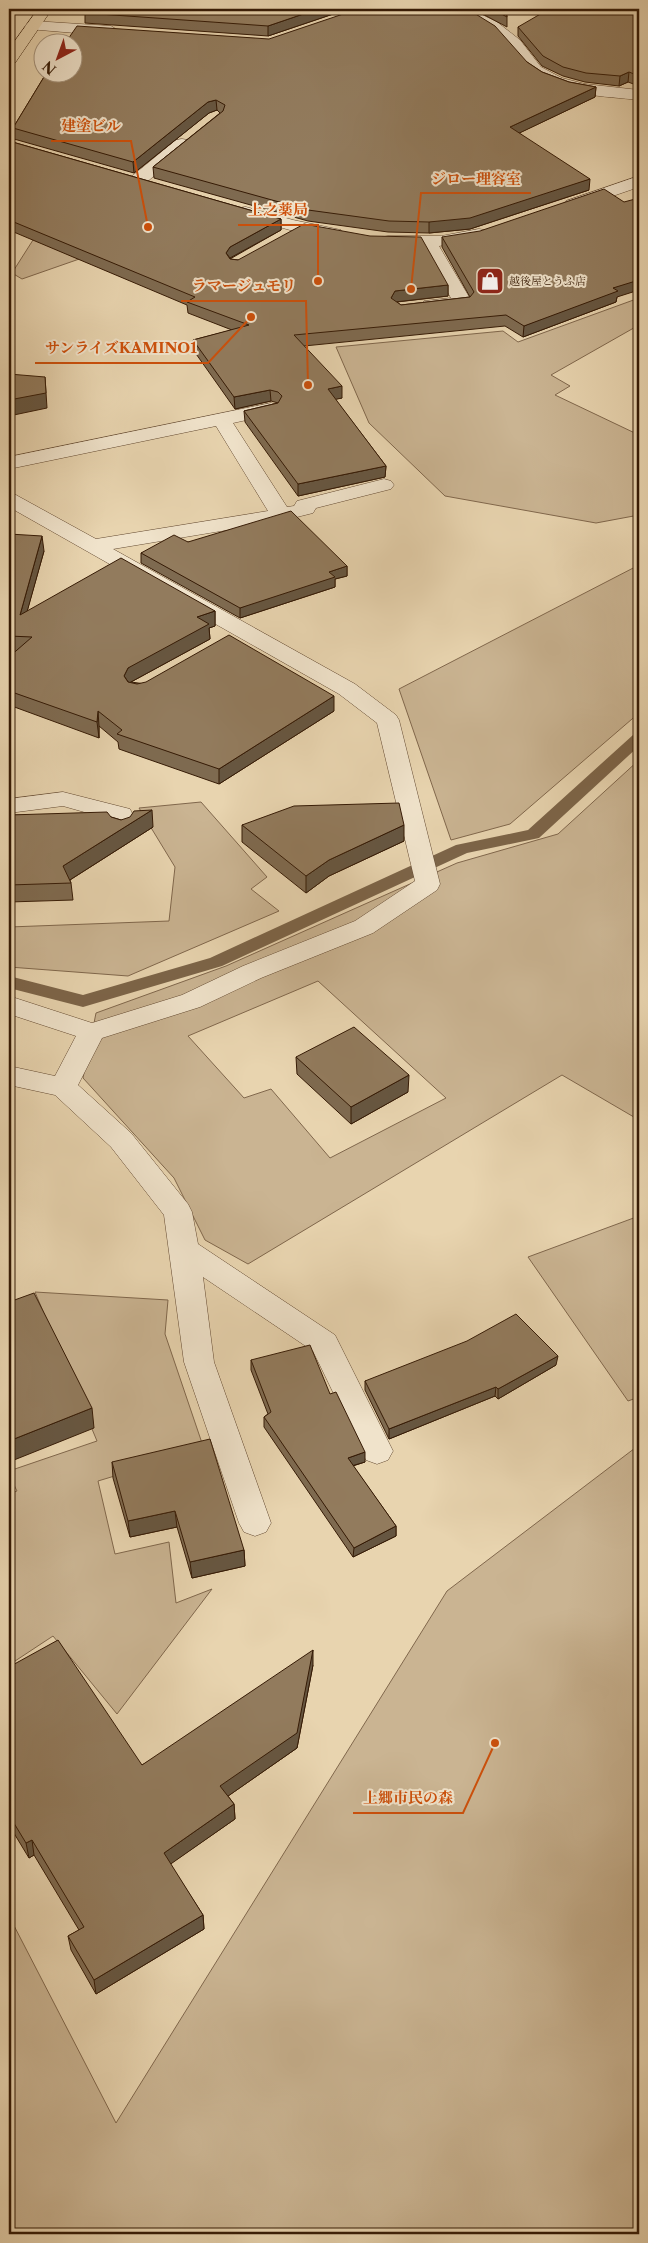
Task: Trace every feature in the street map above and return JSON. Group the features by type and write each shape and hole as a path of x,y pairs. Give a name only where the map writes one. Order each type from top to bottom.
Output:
{"main road":[{"path":"9,60 45,9"}],"street":[{"path":"455,9 479,16 512,40 535,70 552,80 586,88 639,95"},
{"path":"33,26 122,32"},
{"path":"137,181 194,134"},
{"path":"119,176 158,187"},
{"path":"555,210 639,181"},
{"path":"233,209 350,237"},
{"path":"278,241 302,227"},
{"path":"370,240 428,242 473,236 496,229"},
{"path":"410,307 464,302 428,242"},
{"path":"9,463 271,409"},
{"path":"221,419 281,515"},
{"path":"92,546 281,515 306,509 304,504 384,485"},
{"path":"9,499 346,689 388,720 428,884 364,927 252,972 191,1001 92,1032 9,1005"},
{"path":"219,645 244,631"},
{"path":"9,806 63,799 121,814 122,827"},
{"path":"63,1087 92,1032"},
{"path":"9,1076 63,1087 121,1140 178,1212 200,1362 255,1523"},
{"path":"185,1250 324,1343 378,1451"}],"shaded area":[{"path":"68,185 85,257 22,279 12,273"},
{"path":"639,298 639,325 551,375 570,386 555,395 639,435 639,515 596,523 445,496 369,423 336,347 503,331 518,342"},
{"path":"639,565 639,713 510,824 451,840 399,689"},
{"path":"639,760 639,1120 562,1075 248,1264 205,1240 174,1178 83,1078 96,1013 226,966 457,863 558,834","holes":["318,981 446,1098 330,1158 271,1089 244,1098 188,1036"]},
{"path":"201,802 267,877 251,889 279,911 128,976 9,967 9,927 169,921 175,867 139,808"},
{"path":"639,1216 639,1397 628,1401 528,1257"},
{"path":"35,1292 168,1300 165,1334 204,1449 98,1481 115,1554 169,1542 176,1603 212,1589 117,1714 53,1636 9,1665 9,1494 17,1491 9,1471 97,1441"},
{"path":"639,1445 639,2234 9,2234 9,1916 116,2123 447,1591"}],"building":[{"path":"87,9 318,9 268,26 85,13"},
{"path":"358,9 463,9 474,13 495,26 527,62 542,72 569,82 596,87 510,127 590,179 470,218 429,222 389,221 308,210 153,167 223,111 225,105 216,100 208,102 133,162 13,128 41,82 82,82 82,32 73,32 77,26 269,39"},
{"path":"492,9 506,9 507,17"},
{"path":"549,9 639,9 639,76 629,72 620,76 586,73 563,67 543,56 518,27"},
{"path":"9,141 281,219 230,247 226,253 230,259 238,260 304,224 370,236 421,237 448,285 395,291 391,298 401,305 470,297 474,292 442,237 480,231 604,189 624,202 639,198 639,274 637,275 639,280 613,288 618,291 524,326 506,315 294,335 342,386 328,389 386,466 298,484 244,411 278,403 282,396 278,392 270,390 234,397 193,340 249,325 187,302 195,297 9,220"},
{"path":"9,374 45,377 46,393 9,400"},
{"path":"291,511 347,566 329,572 335,577 240,608 141,553 174,535 188,542"},
{"path":"9,534 42,536 20,615 121,558 215,611 197,617 209,624 128,668 124,676 128,682 137,684 146,682 229,635 334,696 219,769 117,734 122,730 98,711 97,722 9,691 9,657 32,637 9,636"},
{"path":"399,803 404,825 329,860 306,876 242,825 294,806"},
{"path":"152,810 63,866 71,883 9,885 9,815 107,812 111,817 121,820 130,817 134,811"},
{"path":"354,1027 409,1075 351,1107 296,1057"},
{"path":"34,1293 92,1408 9,1441 9,1302"},
{"path":"516,1314 558,1356 498,1389 496,1387 389,1429 365,1381 467,1341"},
{"path":"310,1345 330,1394 336,1392 365,1452 348,1458 396,1526 354,1548 264,1417 271,1412 251,1360"},
{"path":"210,1439 244,1550 190,1562 175,1511 128,1521 112,1462"},
{"path":"58,1640 142,1765 313,1650 297,1733 220,1786 234,1804 164,1853 203,1915 94,1980 68,1936 84,1927 32,1840 26,1843 9,1815 9,1667"}],"waterway":[{"path":"9,982 83,1001 216,962 462,849 533,834 639,738"}],"place":[{"name":"建塗ビル","path":"148,227"},
{"name":"上之薬局","path":"318,281"},
{"name":"越後屋とうふ店","path":"490,281"},
{"name":"ジロー理容室","path":"411,289"},
{"name":"サンライズKAMINO1","path":"251,317"},
{"name":"ラマージュモリ","path":"308,385"},
{"name":"上郷市民の森","path":"495,1743"}]}
